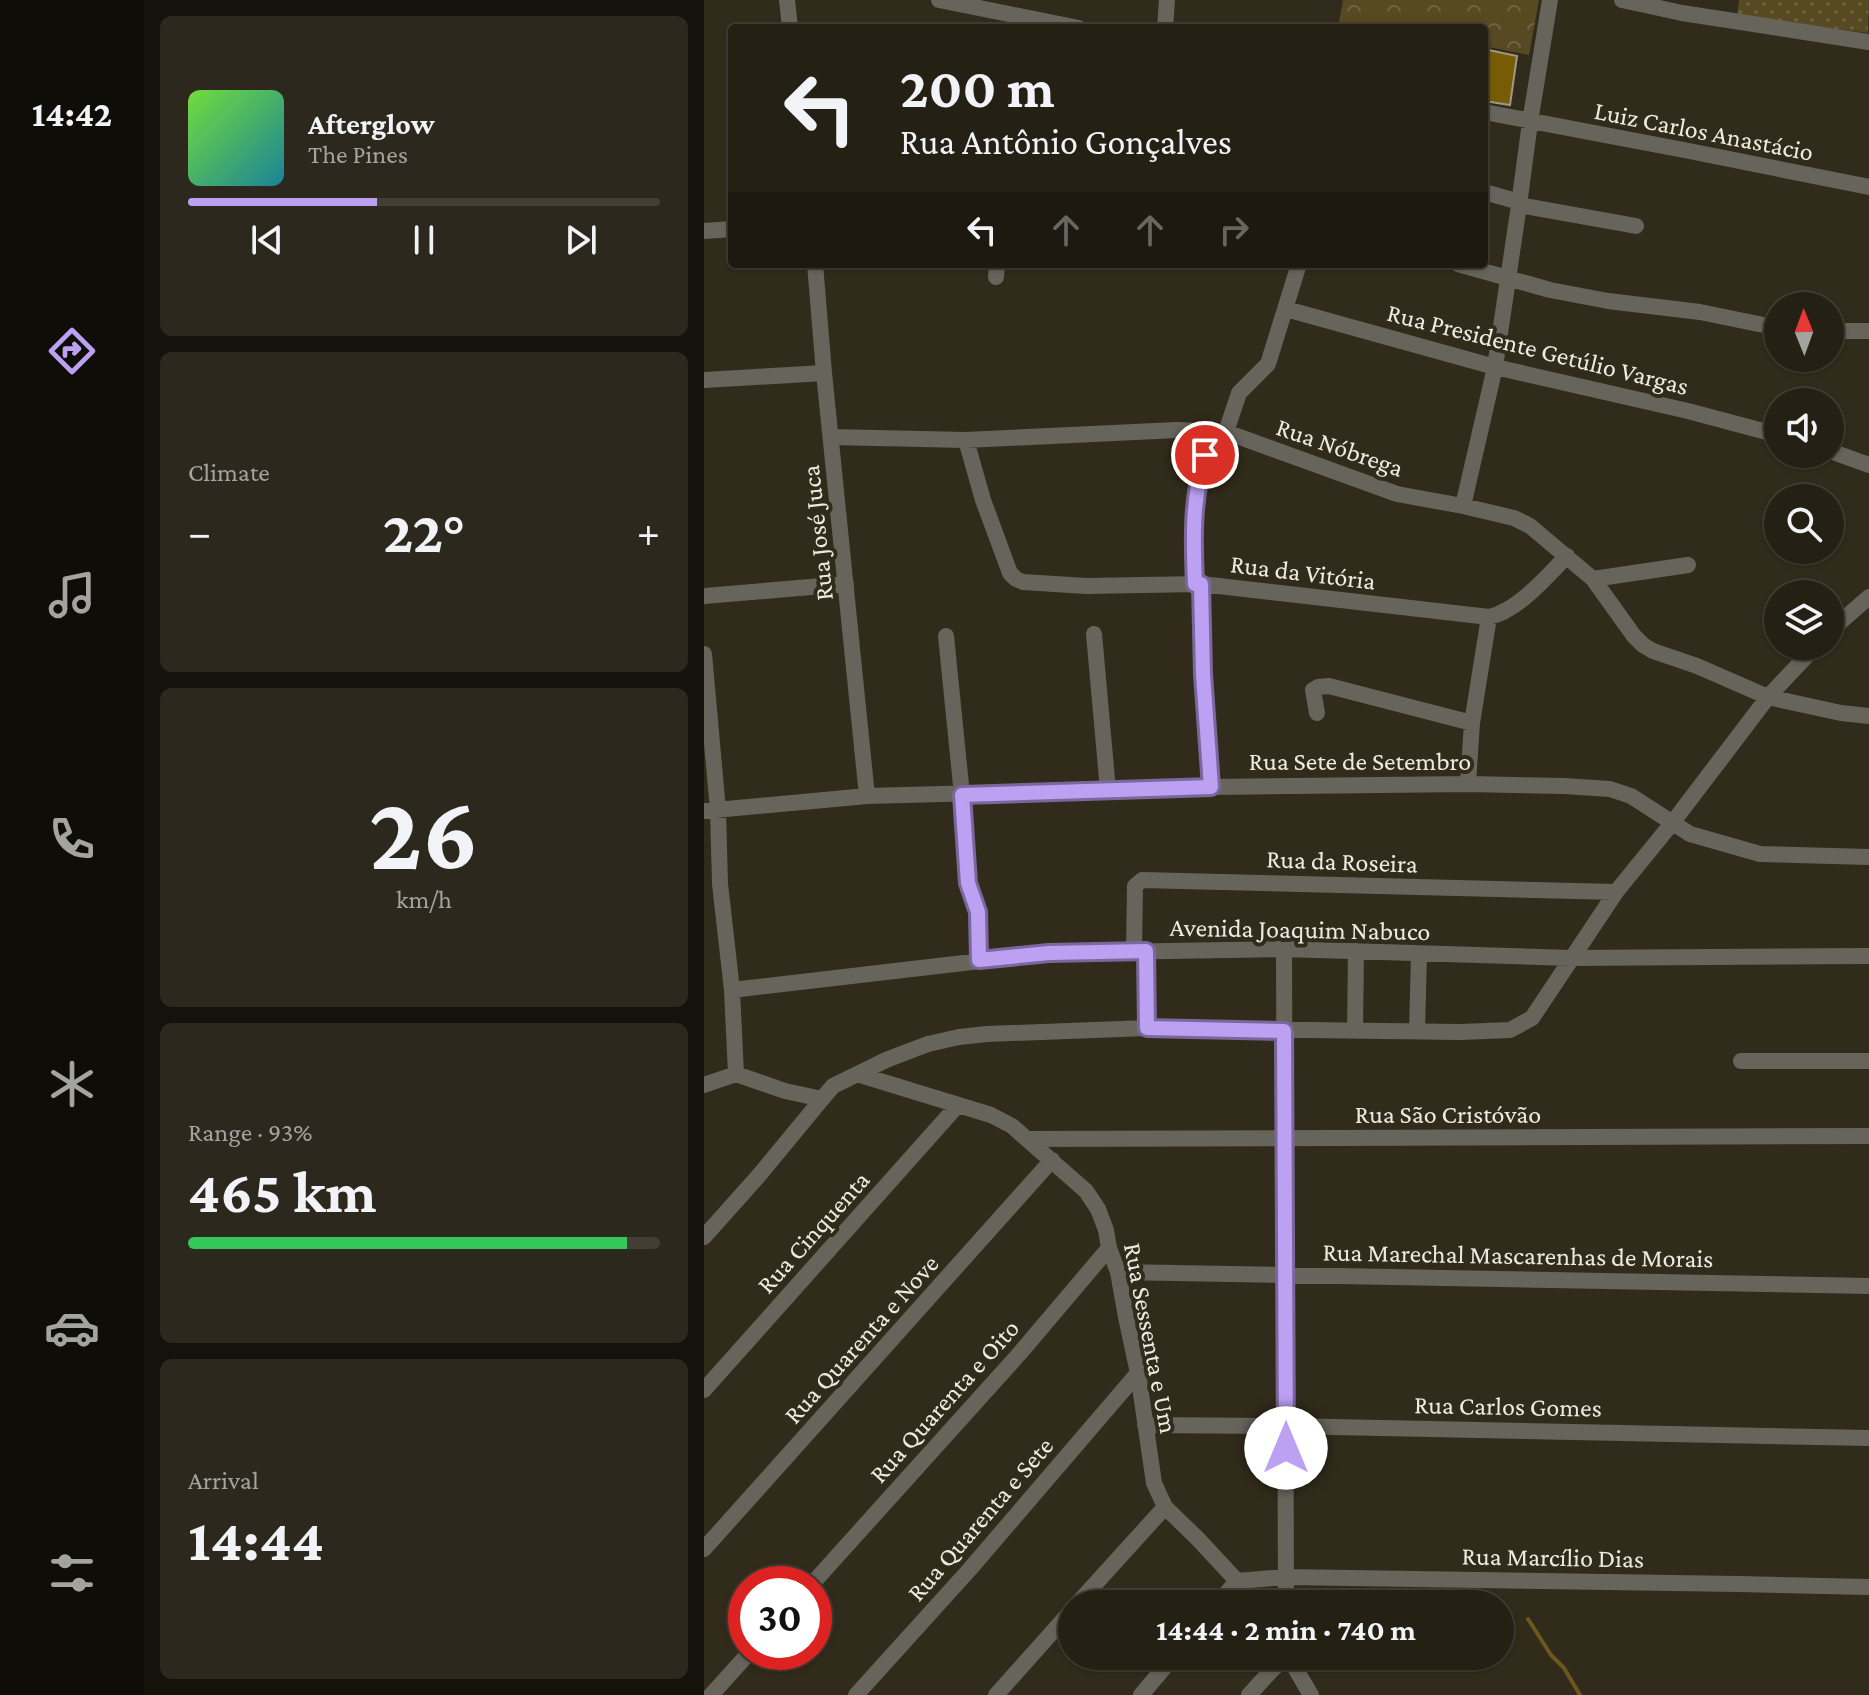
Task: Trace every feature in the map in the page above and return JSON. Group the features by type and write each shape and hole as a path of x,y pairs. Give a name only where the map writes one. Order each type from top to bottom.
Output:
{"street":[{"path":"787,0 790,24"},
{"path":"939,0 1059,24"},
{"path":"1165,24 1167,0"},
{"path":"1463,506 1495,367 1550,0"},
{"path":"1622,0 1682,13 1869,42"},
{"name":"Luiz Carlos Anastácio","path":"1488,113 1869,187"},
{"path":"1488,193 1520,204 1636,226"},
{"path":"704,231 728,229"},
{"name":"Rua José Juca","path":"815,268 867,796"},
{"path":"1211,787 1193,536 1195,497 1219,432 1239,393 1268,364 1298,268"},
{"path":"1470,268 1550,290 1608,301 1700,312 1764,325"},
{"name":"Rua Presidente Getúlio Vargas","path":"1286,309 1495,367 1764,431"},
{"path":"1844,331 1869,331"},
{"path":"704,380 824,373"},
{"name":"Rua Nóbrega","path":"831,437 966,440 1177,430 1219,432 1397,494 1514,518 1530,526 1593,579 1643,645 1665,657 1697,666 1768,697 1869,716"},
{"name":"Rua da Vitória","path":"966,440 995,535 1010,573 1016,579 1086,586 1198,584 1489,617"},
{"path":"1844,456 1869,465"},
{"path":"1468,784 1472,723 1489,617 1509,610 1567,556"},
{"path":"1593,579 1688,565"},
{"path":"704,596 846,584"},
{"path":"1844,619 1869,597"},
{"path":"1094,634 1108,790"},
{"path":"946,636 968,883 978,912 979,960"},
{"path":"704,654 711,810 732,990 736,1074"},
{"path":"704,1237 833,1086 928,1044 987,1034 1147,1028 1510,1030 1532,1018 1616,892 1768,697 1803,660"},
{"path":"1317,713 1313,690 1329,686 1472,723"},
{"name":"Rua Sete de Setembro","path":"711,810 867,796 1211,787 1468,784 1610,789 1631,796 1690,834 1760,854 1869,857"},
{"name":"Rua da Roseira","path":"1147,1028 1135,886 1142,880 1616,892"},
{"path":"1284,949 1286,1590"},
{"name":"Avenida Joaquim Nabuco","path":"732,990 1049,953 1284,949 1571,958 1869,956"},
{"path":"1355,1031 1356,951"},
{"path":"1417,1031 1419,954"},
{"path":"1741,1061 1869,1061"},
{"path":"704,1085 736,1074 785,1091 822,1099"},
{"name":"Rua Sessenta e Um","path":"857,1074 991,1115 1012,1126 1086,1191 1098,1209 1118,1272 1138,1373 1154,1483 1165,1507 1243,1590"},
{"name":"Rua Cinquenta","path":"704,1390 958,1105"},
{"name":"Rua São Cristóvão","path":"1028,1139 1869,1136"},
{"name":"Rua Quarenta e Nove","path":"704,1549 1052,1160"},
{"name":"Rua Quarenta e Oito","path":"828,1566 1020,1353 1109,1248"},
{"name":"Rua Marechal Mascarenhas de Morais","path":"1118,1272 1869,1286"},
{"name":"Rua Quarenta e Sete","path":"856,1695 970,1569 1138,1373"},
{"name":"Rua Carlos Gomes","path":"1145,1425 1869,1438"},
{"path":"1090,1590 1165,1507"},
{"name":"Rua Marcílio Dias","path":"1237,1581 1286,1577 1869,1587"},
{"path":"1229,1590 1237,1581"},
{"path":"996,1695 1058,1626"},
{"path":"711,1695 734,1670"},
{"path":"1141,1695 1162,1670"},
{"path":"1249,1695 1272,1670"},
{"path":"1296,1670 1311,1695"}],"green space":[{"path":"1343,0 1539,0 1529,55 1488,47 1488,24 1339,24"},
{"path":"1739,0 1869,0 1868,33 1737,16"}],"building":[{"path":"1488,50 1517,56 1510,105 1488,102"}],"waterway":[{"path":"1528,1619 1580,1695"}],"route":[{"path":"1205,455 1195,497 1193,536 1195,584 1201,584 1203,674 1211,787 962,795 963,826 968,883 978,912 979,960 1049,953 1146,951 1147,1028 1284,1031 1286,1448"}]}
